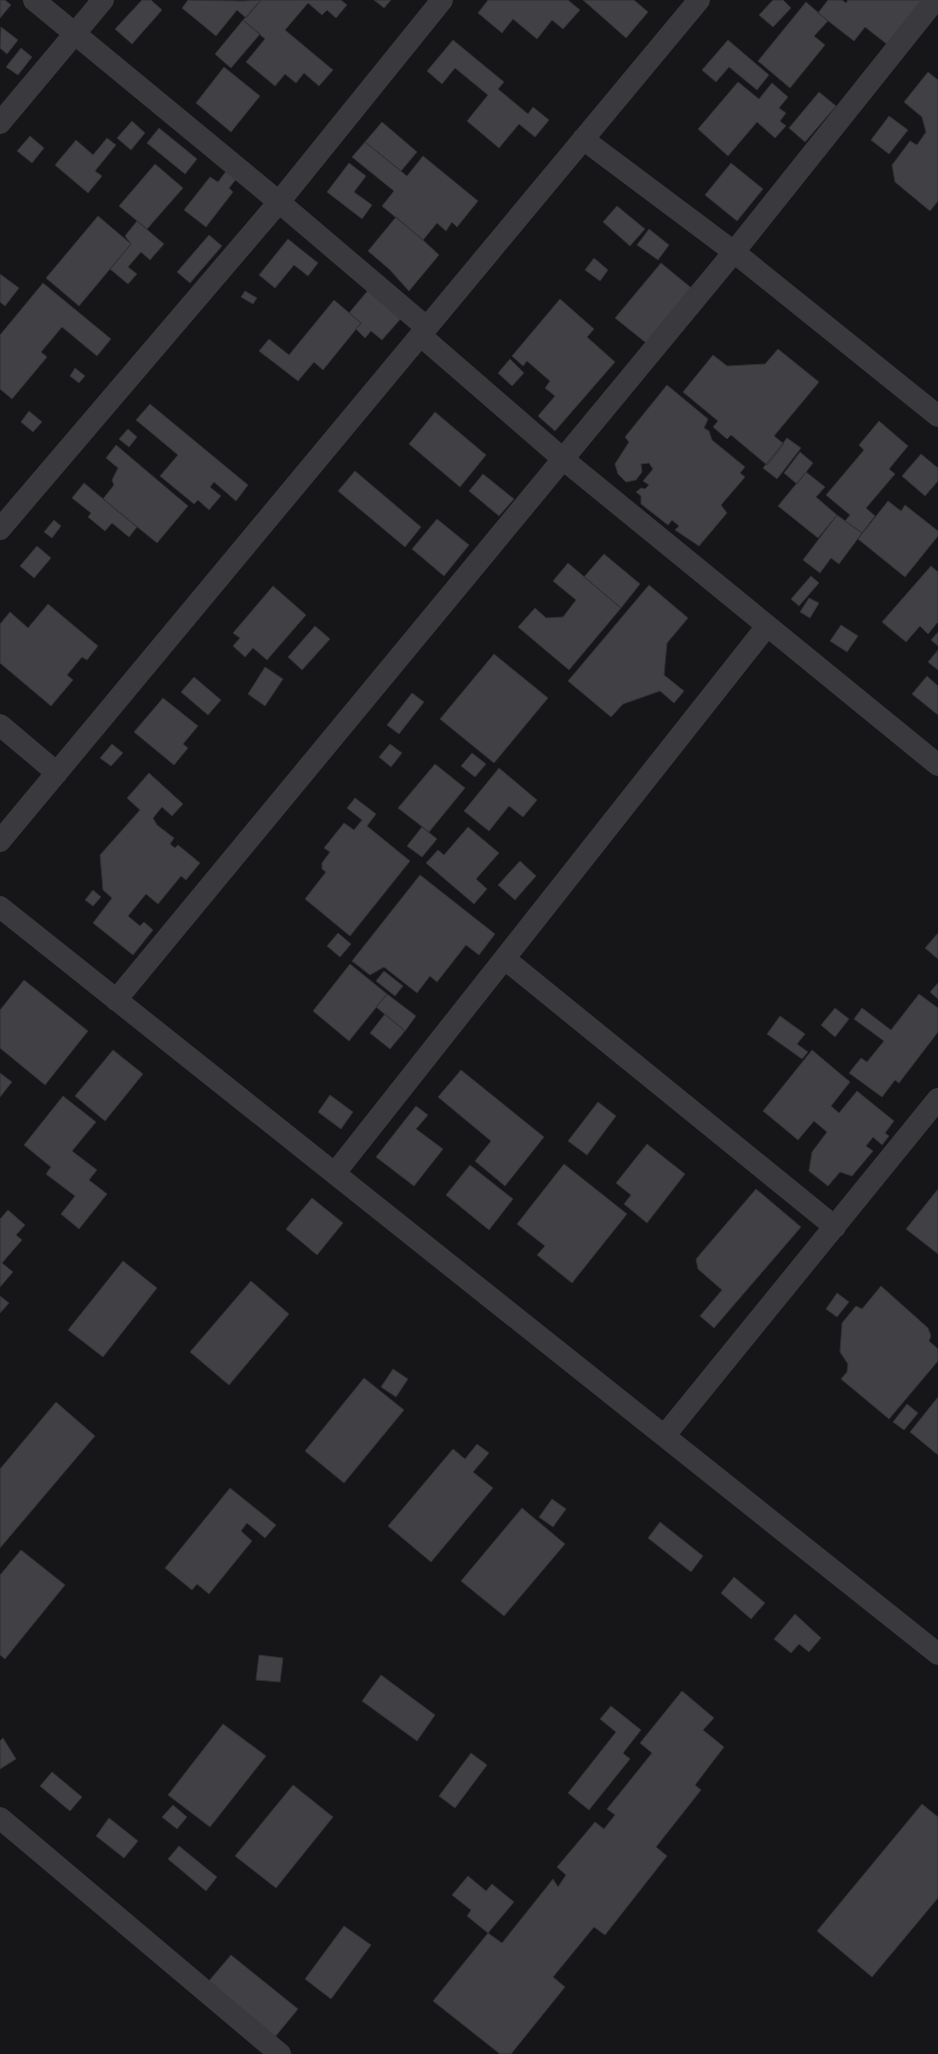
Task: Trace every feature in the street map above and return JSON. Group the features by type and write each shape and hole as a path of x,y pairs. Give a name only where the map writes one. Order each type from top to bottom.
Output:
{"street":[{"path":"34,0 279,202 563,459 938,765"},
{"path":"0,123 103,0"},
{"path":"0,529 279,202 442,0"},
{"path":"0,841 698,0"},
{"path":"116,1000 734,252 935,0"},
{"path":"583,139 734,252 938,416"},
{"path":"335,1173 767,626"},
{"path":"0,725 57,773"},
{"path":"0,907 938,1654"},
{"path":"505,959 835,1227"},
{"path":"665,1436 835,1227 936,1108"},
{"path":"0,1818 280,2054"}],"building":[{"path":"0,0 5,0 11,5 0,18"},
{"path":"142,0 151,0 162,10 132,44 115,29"},
{"path":"188,0 261,0 246,18 237,10 216,36 182,8"},
{"path":"261,0 341,0 347,5 336,18 327,10 322,15 308,3 285,30 333,70 319,86 304,73 296,83 285,74 275,86 246,62 265,39 243,20"},
{"path":"374,0 391,0 384,8"},
{"path":"488,0 568,0 580,10 563,29 552,20 537,39 513,19 502,33 478,13"},
{"path":"583,0 634,0 648,12 626,38"},
{"path":"773,0 783,0 791,8 773,27 759,15"},
{"path":"828,0 842,0 846,3 848,0 924,0 888,45 865,27 854,41 818,13"},
{"path":"806,2 828,21 814,36 825,45 790,88 758,61"},
{"path":"243,20 260,34 231,68 215,54"},
{"path":"1,27 18,40 7,54 0,48"},
{"path":"453,40 504,82 498,89 528,114 533,107 549,120 535,137 519,124 499,148 467,121 488,95 455,68 442,84 427,71"},
{"path":"728,40 769,75 757,90 729,67 716,82 702,70"},
{"path":"21,48 32,57 18,75 6,67"},
{"path":"224,67 260,96 231,132 196,103"},
{"path":"928,72 938,80 938,201 930,211 895,182 892,165 910,141 917,145 926,132 922,117 904,102"},
{"path":"738,82 759,99 772,83 788,97 779,108 786,113 780,121 786,126 775,138 757,122 728,156 698,129"},
{"path":"819,92 836,106 805,142 789,128"},
{"path":"889,116 908,130 889,154 871,140"},
{"path":"132,121 145,133 131,150 117,138"},
{"path":"382,122 417,152 401,171 365,142"},
{"path":"159,128 197,159 185,174 147,143"},
{"path":"30,136 44,148 32,163 17,151"},
{"path":"107,138 116,145 95,171 102,176 88,193 55,165 76,140 93,155"},
{"path":"365,142 407,176 423,156 478,201 457,227 452,222 446,231 437,223 423,240 382,206 394,191 352,157"},
{"path":"349,163 366,176 354,192 372,205 362,219 327,192"},
{"path":"731,163 763,189 737,221 705,195"},
{"path":"155,164 183,188 147,229 119,206"},
{"path":"227,170 237,178 229,188 233,192 206,227 184,210 210,177 218,182"},
{"path":"617,206 645,229 630,246 603,222"},
{"path":"98,216 131,244 79,306 46,278"},
{"path":"396,217 439,255 409,291 389,269 368,251"},
{"path":"137,221 164,244 150,260 141,252 128,267 137,274 128,284 110,269 131,244 125,236"},
{"path":"649,229 669,245 658,260 637,245"},
{"path":"209,235 222,246 190,283 177,272"},
{"path":"288,239 318,263 308,276 294,265 275,288 259,275"},
{"path":"594,258 608,270 600,281 585,270"},
{"path":"661,263 695,291 650,346 615,318"},
{"path":"0,274 19,288 5,306 0,302"},
{"path":"43,283 111,339 97,356 62,327 41,352 47,357 12,399 0,389 0,335"},
{"path":"370,288 403,316 382,340 371,331 365,338 356,329 361,323 349,313"},
{"path":"245,291 257,298 253,304 241,297"},
{"path":"560,299 594,329 587,337 615,362 555,431 538,416 555,396 545,388 550,381 527,361 523,366 512,356"},
{"path":"334,300 361,323 323,370 314,362 298,381 259,351 269,339 289,355"},
{"path":"778,349 819,382 774,436 784,444 767,465 731,435 727,439 713,427 718,421 683,392 713,355 727,366 765,364"},
{"path":"510,359 524,373 512,386 498,373"},
{"path":"75,368 85,376 79,383 70,376"},
{"path":"667,385 708,419 704,428 709,431 712,440 745,467 740,473 745,477 721,505 727,513 699,546 675,530 679,526 672,520 668,525 641,504 641,496 636,492 641,488 645,489 649,485 643,481 653,469 649,463 641,464 642,472 636,480 626,482 618,474 615,464 629,442 625,437"},
{"path":"150,404 248,485 236,501 214,482 210,487 221,496 209,510 198,500 194,504 160,476 178,455 136,420"},
{"path":"29,411 42,422 33,432 21,422"},
{"path":"435,412 486,455 460,487 409,444"},
{"path":"879,421 908,446 889,469 895,474 866,508 875,516 862,533 845,521 850,515 826,495 864,450 859,445"},
{"path":"128,429 137,437 129,447 119,439"},
{"path":"787,438 801,448 777,479 763,468"},
{"path":"116,445 188,506 157,543 103,499 114,485 112,480 118,468 106,458"},
{"path":"800,452 813,463 797,484 784,473"},
{"path":"921,454 938,468 938,481 925,496 902,476"},
{"path":"355,471 421,527 405,547 338,491"},
{"path":"806,472 825,487 816,497 837,515 818,538 778,506"},
{"path":"483,474 514,499 499,516 469,491"},
{"path":"84,483 137,527 129,537 112,523 105,531 88,517 91,513 72,498"},
{"path":"888,501 901,511 905,505 938,531 938,536 905,577 858,539"},
{"path":"837,515 862,533 839,564 831,558 820,573 803,560"},
{"path":"437,519 469,545 444,576 412,549"},
{"path":"54,520 61,526 52,538 44,532"},
{"path":"37,546 51,558 34,578 20,566"},
{"path":"604,554 640,584 621,608 584,577"},
{"path":"568,563 621,608 569,670 518,627 535,608 546,618 563,617 576,600 553,581"},
{"path":"931,566 938,572 938,622 928,634 920,626 906,642 882,622"},
{"path":"811,576 819,583 799,606 791,599"},
{"path":"649,585 688,618 667,643 664,675 684,691 674,703 660,691 623,704 611,717 568,681"},
{"path":"273,586 306,615 267,660 253,648 245,657 233,646 240,638 233,633"},
{"path":"809,598 819,603 810,618 800,612"},
{"path":"48,604 98,646 87,660 82,657 67,675 73,680 51,706 0,663 0,624 10,612 28,628"},
{"path":"841,625 858,636 847,652 830,641"},
{"path":"315,626 330,639 302,670 288,657"},
{"path":"938,632 938,646 931,640"},
{"path":"938,650 938,670 928,662"},
{"path":"494,654 548,698 494,763 440,719"},
{"path":"265,667 283,679 265,706 248,694"},
{"path":"927,676 938,686 938,715 912,694"},
{"path":"194,677 221,700 208,715 181,692"},
{"path":"412,693 424,702 399,734 387,725"},
{"path":"163,698 198,726 183,744 188,748 174,765 134,732"},
{"path":"112,744 123,753 111,766 100,758"},
{"path":"390,744 402,753 391,767 379,757"},
{"path":"472,753 486,764 475,777 461,766"},
{"path":"435,764 465,788 429,832 398,808"},
{"path":"499,768 537,800 523,817 509,806 489,831 464,811"},
{"path":"149,773 183,804 172,816 162,807 153,818 157,825 174,838 170,844 175,848 178,845 200,863 186,880 181,876 158,904 146,894 128,916 140,926 144,922 153,930 133,955 93,923 112,898 103,890 100,855 140,810 127,798"},
{"path":"355,798 376,814 367,826 410,861 350,936 305,899 326,872 322,869 322,863 330,852 324,848 344,823 354,830 362,820 347,808"},
{"path":"422,827 437,839 422,857 407,846"},
{"path":"468,827 499,853 476,879 487,889 474,904 426,863 438,850 444,855"},
{"path":"520,861 536,876 515,900 498,885"},
{"path":"420,875 495,934 479,955 466,945 437,982 430,976 417,993 384,967 370,975 352,961"},
{"path":"93,890 101,897 93,906 85,900"},
{"path":"338,933 351,944 340,957 327,946"},
{"path":"938,933 938,959 925,948"},
{"path":"350,964 387,994 349,1041 313,1011"},
{"path":"384,971 403,986 395,996 376,981"},
{"path":"24,980 88,1031 45,1085 0,1048 0,1010"},
{"path":"938,983 938,999 930,992"},
{"path":"387,994 416,1016 405,1031 376,1007"},
{"path":"919,994 938,1008 938,1032 899,1083 895,1080 882,1097 849,1073 861,1058 867,1062 884,1041 854,1019 862,1008 891,1030"},
{"path":"835,1008 849,1019 835,1037 821,1025"},
{"path":"385,1014 405,1031 390,1049 370,1033"},
{"path":"780,1016 805,1034 797,1044 808,1052 802,1059 767,1034"},
{"path":"113,1050 143,1074 105,1121 75,1096"},
{"path":"812,1050 850,1082 831,1106 839,1113 857,1091 894,1121 885,1133 889,1136 882,1145 873,1137 866,1146 873,1151 852,1176 840,1172 828,1186 809,1171 812,1152 827,1132 814,1121 798,1140 763,1111"},
{"path":"461,1070 544,1137 505,1186 475,1161 491,1141 438,1097"},
{"path":"0,1073 12,1082 0,1097"},
{"path":"330,1095 353,1112 341,1129 318,1112"},
{"path":"63,1096 96,1122 72,1151 97,1170 89,1180 107,1194 79,1229 61,1214 75,1196 46,1174 51,1167 24,1145"},
{"path":"598,1102 616,1116 587,1155 568,1141"},
{"path":"416,1106 428,1115 416,1129 443,1149 414,1186 376,1157"},
{"path":"647,1144 685,1174 647,1223 624,1204 631,1195 616,1183"},
{"path":"564,1164 627,1214 572,1283 537,1255 545,1246 517,1224"},
{"path":"470,1165 513,1199 489,1230 446,1195"},
{"path":"756,1189 801,1227 714,1328 700,1316 722,1290 698,1269 696,1259"},
{"path":"938,1189 938,1254 906,1229"},
{"path":"312,1198 343,1223 317,1255 286,1229"},
{"path":"8,1210 25,1225 16,1235 22,1240 2,1263 13,1272 0,1287 0,1219"},
{"path":"123,1261 157,1288 103,1357 68,1330"},
{"path":"251,1281 289,1314 229,1385 190,1352"},
{"path":"881,1286 928,1328 931,1336 929,1341 938,1349 938,1361 889,1419 841,1379 847,1372 848,1364 840,1352 842,1323 856,1306 862,1309"},
{"path":"837,1293 849,1302 837,1317 826,1309"},
{"path":"0,1296 9,1303 0,1313"},
{"path":"393,1369 408,1379 396,1397 381,1387"},
{"path":"364,1378 404,1410 344,1483 305,1451"},
{"path":"938,1397 938,1455 910,1432"},
{"path":"56,1402 95,1436 0,1548 0,1469"},
{"path":"907,1404 918,1413 904,1430 893,1422"},
{"path":"477,1444 489,1453 473,1472 493,1488 431,1562 388,1526 453,1449 465,1459"},
{"path":"230,1488 276,1525 265,1538 247,1523 241,1531 252,1541 209,1594 197,1584 192,1590 165,1568"},
{"path":"552,1499 566,1509 553,1527 539,1517"},
{"path":"522,1508 565,1544 504,1616 461,1581"},
{"path":"660,1522 703,1556 691,1572 648,1538"},
{"path":"21,1550 65,1585 5,1659 0,1655 0,1575"},
{"path":"734,1577 765,1603 751,1619 721,1593"},
{"path":"795,1614 821,1638 809,1652 799,1644 791,1653 774,1639"},
{"path":"259,1655 283,1658 280,1682 256,1680"},
{"path":"381,1675 435,1715 417,1741 362,1701"},
{"path":"682,1691 714,1718 703,1730 724,1747 695,1785 701,1790 656,1847 667,1856 605,1935 594,1927 553,1977 565,1987 511,2054 500,2054 433,2001 488,1933 502,1943 553,1879 558,1887 566,1875 557,1867 595,1822 604,1829 615,1815 607,1809 652,1753 640,1743"},
{"path":"611,1706 641,1730 623,1753 630,1759 589,1810 568,1793 616,1732 600,1719"},
{"path":"223,1724 266,1756 210,1827 168,1795"},
{"path":"3,1738 16,1759 0,1769 0,1741"},
{"path":"471,1753 487,1765 455,1808 439,1796"},
{"path":"52,1772 82,1797 70,1811 40,1786"},
{"path":"293,1785 333,1817 276,1888 235,1856"},
{"path":"922,1804 938,1817 938,1898 872,1977 817,1931"},
{"path":"173,1805 187,1817 177,1829 162,1817"},
{"path":"109,1818 138,1841 124,1858 96,1836"},
{"path":"179,1846 217,1877 206,1891 168,1859"},
{"path":"468,1876 486,1891 492,1884 514,1902 488,1933 467,1916 471,1910 452,1895"},
{"path":"344,1926 371,1945 331,1999 305,1979"},
{"path":"231,1955 298,2009 275,2037 208,1982"}]}
